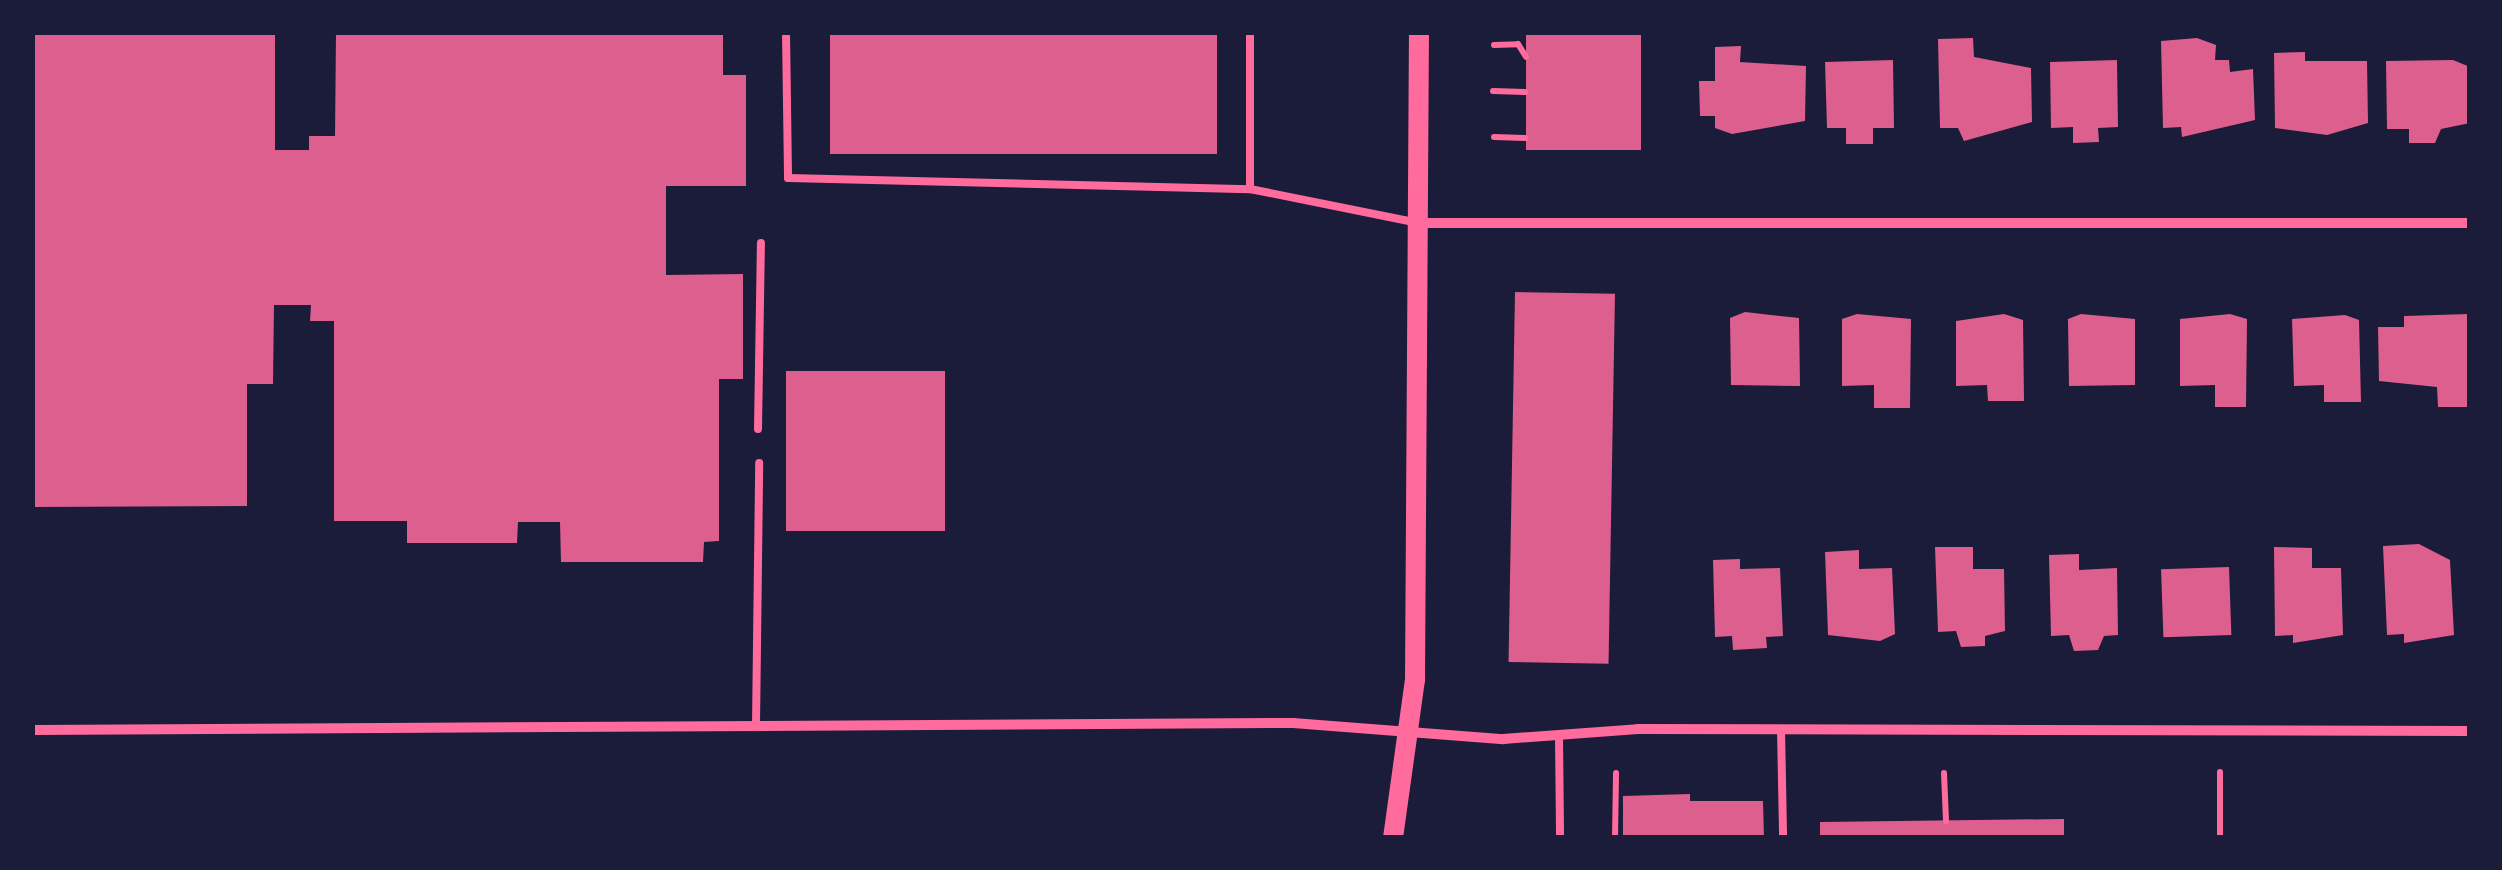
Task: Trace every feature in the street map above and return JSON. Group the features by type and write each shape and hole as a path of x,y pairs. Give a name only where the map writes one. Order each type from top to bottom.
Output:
{"main road":[{"path":"1393,838 1411,734 1419,32"}],"street":[{"path":"1419,223 2470,224"},
{"path":"32,730 1312,724 1411,734 1559,736 1781,729 2470,731"}],"lane":[{"path":"786,32 788,178 1250,189 1419,223"},
{"path":"1250,32 1250,189"},
{"path":"758,429 760,243"},
{"path":"756,726 760,463"},
{"path":"1781,729 1783,838"},
{"path":"1559,736 1560,838"}],"path":[{"path":"1494,44 1518,44 1526,57"},
{"path":"1494,91 1526,92"},
{"path":"1494,137 1525,138"},
{"path":"1615,838 1616,772"},
{"path":"1944,772 1946,821"},
{"path":"2220,772 2220,838"}],"building":[{"path":"32,32 275,32 275,150 309,150 309,136 335,136 336,32 723,32 723,75 746,75 746,186 666,186 666,275 743,274 743,379 719,379 719,541 704,542 703,562 561,562 560,522 518,522 517,543 407,543 407,521 334,521 334,321 310,321 311,305 274,305 273,384 247,384 247,506 32,507"},
{"path":"830,32 1217,32 1217,154 830,154"},
{"path":"1526,32 1641,32 1641,150 1526,150"},
{"path":"1973,38 1974,57 2031,68 2032,122 1964,141 1958,128 1940,128 1938,39"},
{"path":"2197,38 2216,45 2215,60 2229,60 2230,72 2253,69 2255,120 2182,137 2181,127 2163,128 2161,41"},
{"path":"1741,46 1740,62 1806,66 1805,121 1732,134 1715,128 1715,116 1700,116 1699,81 1715,81 1715,47"},
{"path":"2305,52 2305,61 2367,61 2368,123 2327,135 2275,128 2274,53"},
{"path":"1893,60 1894,128 1873,128 1873,144 1846,144 1846,128 1827,128 1825,62"},
{"path":"2117,60 2118,127 2098,128 2099,142 2073,143 2073,127 2051,128 2050,62"},
{"path":"2453,60 2470,67 2470,123 2441,129 2435,143 2409,143 2409,129 2387,129 2386,61"},
{"path":"1515,292 1615,294 1609,664 1509,662"},
{"path":"1745,312 1799,318 1800,386 1731,385 1730,318"},
{"path":"1857,314 1911,319 1910,408 1874,408 1874,385 1842,386 1842,319"},
{"path":"2004,314 2023,320 2024,401 1988,401 1987,385 1956,386 1956,321"},
{"path":"2081,314 2135,319 2135,385 2069,386 2068,319"},
{"path":"2230,314 2247,319 2246,407 2215,407 2215,385 2180,386 2180,319"},
{"path":"2469,314 2470,407 2438,407 2437,387 2379,381 2378,327 2404,327 2404,316"},
{"path":"2345,315 2359,320 2361,402 2324,402 2324,385 2294,386 2292,319"},
{"path":"786,371 945,371 945,531 786,531"},
{"path":"2419,544 2450,560 2454,635 2404,643 2404,634 2387,635 2383,546"},
{"path":"1935,547 1973,547 1973,569 2004,569 2005,631 1985,636 1985,646 1961,647 1956,631 1938,632"},
{"path":"2274,547 2312,548 2312,568 2341,568 2343,635 2293,643 2293,635 2275,636"},
{"path":"1859,550 1859,569 1892,568 1895,634 1880,641 1828,635 1825,552"},
{"path":"2079,554 2079,570 2117,568 2118,635 2104,636 2098,650 2074,651 2069,635 2051,636 2049,555"},
{"path":"1740,559 1740,569 1780,568 1783,636 1766,637 1767,648 1733,650 1732,636 1715,637 1713,560"},
{"path":"2229,567 2231,635 2163,637 2161,569"},
{"path":"1690,794 1690,801 1763,801 1764,838 1623,838 1623,796"},
{"path":"2064,819 2064,838 1820,838 1820,822"}]}
